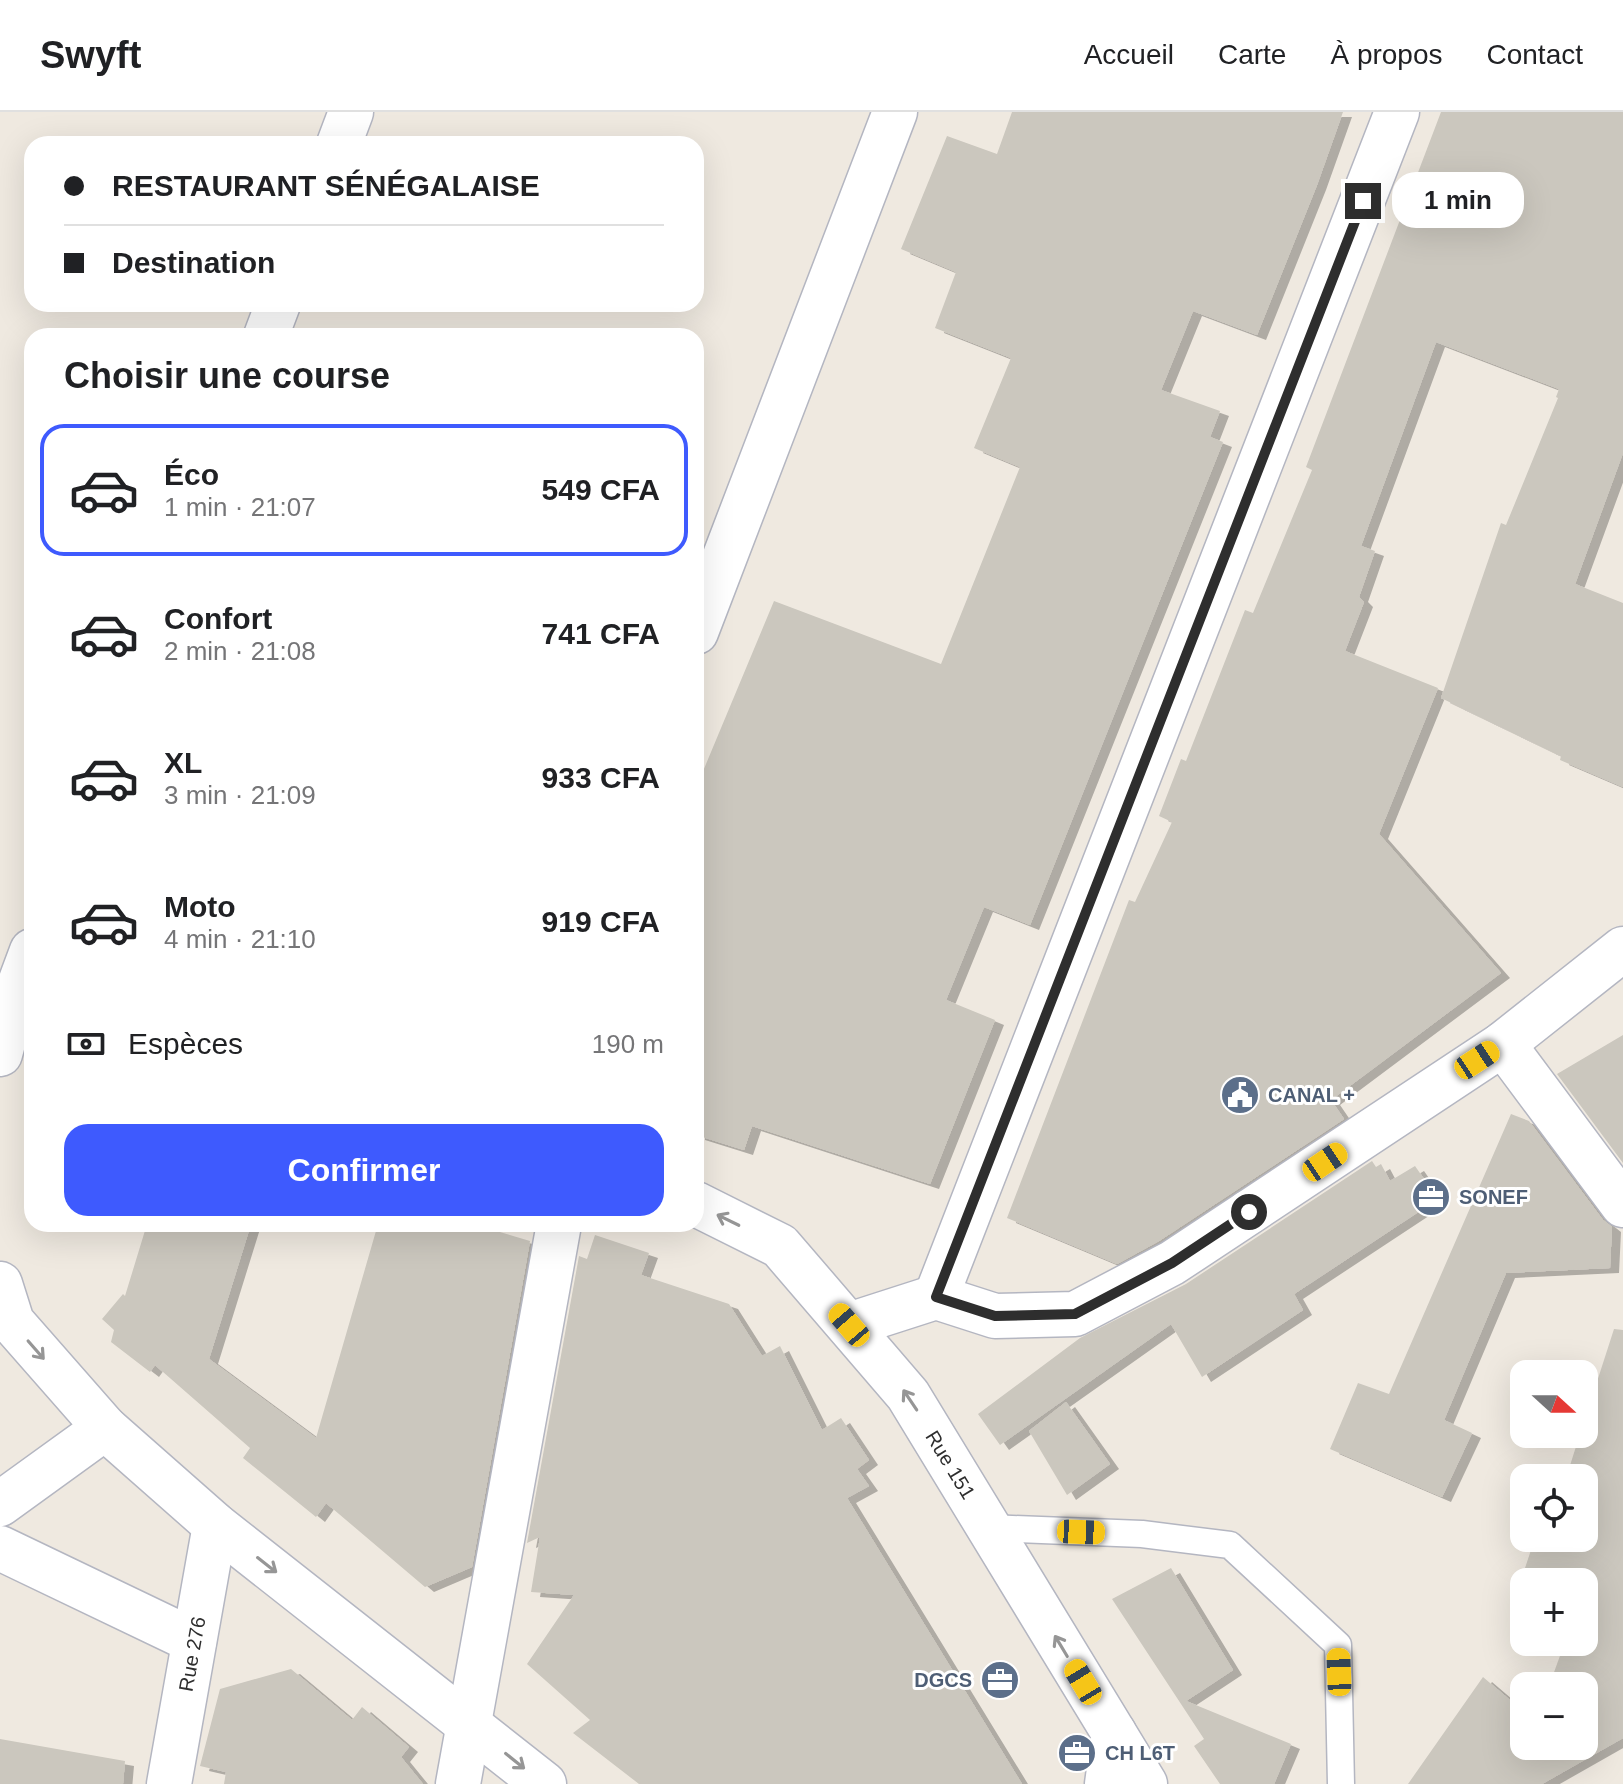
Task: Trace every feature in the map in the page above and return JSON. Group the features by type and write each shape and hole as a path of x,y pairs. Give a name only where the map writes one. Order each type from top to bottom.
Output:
{"street":[{"path":"342,136 351,112"},
{"path":"704,611 895,112"},
{"path":"936,1297 1397,112"},
{"path":"849,1325 936,1297 995,1316 1075,1314 1172,1263 1503,1044 1623,949"},
{"path":"0,1054 24,971"},
{"path":"1503,1044 1623,1205"},
{"name":"Rue 151","path":"704,1208 780,1246 908,1395 1145,1784"},
{"path":"458,1784 558,1232"},
{"path":"0,1284 12,1322 105,1428 215,1525 544,1784"},
{"path":"0,1504 105,1428"},
{"name":"Rue 276","path":"169,1784 215,1525"},
{"path":"0,1548 194,1641"},
{"path":"1107,1784 1114,1733"}],"lane":[{"path":"989,1528 1142,1534 1230,1545 1338,1645 1341,1784"}],"building":[{"path":"1012,112 1343,112 1257,335 1193,311 1161,390 1220,411 1210,437 1223,442 1030,925 984,907 946,1000 995,1020 930,1184 752,1126 744,1150 704,1138 704,769 774,601 941,664 1020,467 974,448 1011,358 935,328 956,272 901,249 947,136 997,154"},
{"path":"1441,112 1623,112 1623,453 1575,584 1623,603 1623,787 1560,760 1561,756 1441,698 1501,523 1506,525 1559,389 1436,342 1361,546 1375,551 1359,597 1364,602 1345,651 1438,688 1379,834 1501,973 1331,1100 1344,1119 1159,1241 1117,1264 1007,1218 1129,900 1135,902 1172,822 1159,816 1181,759 1186,761 1245,610 1253,613 1312,470 1306,467"},
{"path":"1623,1035 1623,1163 1557,1074"},
{"path":"1511,1114 1529,1121 1603,1220 1612,1227 1610,1268 1506,1273 1444,1420 1472,1433 1442,1497 1330,1449 1358,1383 1389,1394"},
{"path":"1372,1161 1376,1167 1381,1164 1390,1181 1415,1166 1438,1199 1294,1294 1303,1310 1202,1377 1171,1324 1000,1445 978,1414 1080,1338 1186,1284"},
{"path":"145,1232 249,1232 209,1359 316,1438 376,1232 500,1232 530,1241 472,1567 425,1587 326,1503 316,1517 243,1458 250,1448 155,1365 150,1372 111,1342 114,1330 102,1319 123,1294 125,1296"},
{"path":"595,1235 649,1253 641,1275 729,1304 762,1356 780,1346 822,1430 841,1418 869,1460 857,1469 869,1486 847,1498 1022,1784 639,1784 573,1733 590,1720 527,1664 574,1595 531,1592 540,1537 527,1543 579,1256 587,1259"},
{"path":"1614,1329 1623,1330 1623,1738 1598,1752 1598,1672 1554,1672 1560,1656 1598,1656 1598,1568 1525,1568 1530,1552 1598,1552 1598,1464 1570,1464 1576,1448 1598,1448 1598,1379"},
{"path":"1066,1402 1110,1464 1067,1495 1029,1431"},
{"path":"1171,1568 1233,1670 1186,1701 1291,1744 1274,1784 1220,1784 1194,1746 1204,1739 1112,1599"},
{"path":"291,1669 352,1720 362,1707 409,1747 401,1757 423,1784 224,1784 226,1772 200,1766 220,1689"},
{"path":"1483,1677 1510,1700 1510,1760 1584,1760 1542,1784 1408,1784"},
{"path":"0,1739 125,1761 123,1784 0,1784"}],"place":[{"name":"CANAL +","path":"1240,1095"},
{"name":"SONEF","path":"1431,1197"},
{"name":"DGCS","path":"1000,1680"},
{"name":"CH L6T","path":"1077,1753"}],"route":[{"path":"1249,1212 1172,1263 1075,1314 995,1316 936,1297 1363,201"}]}
